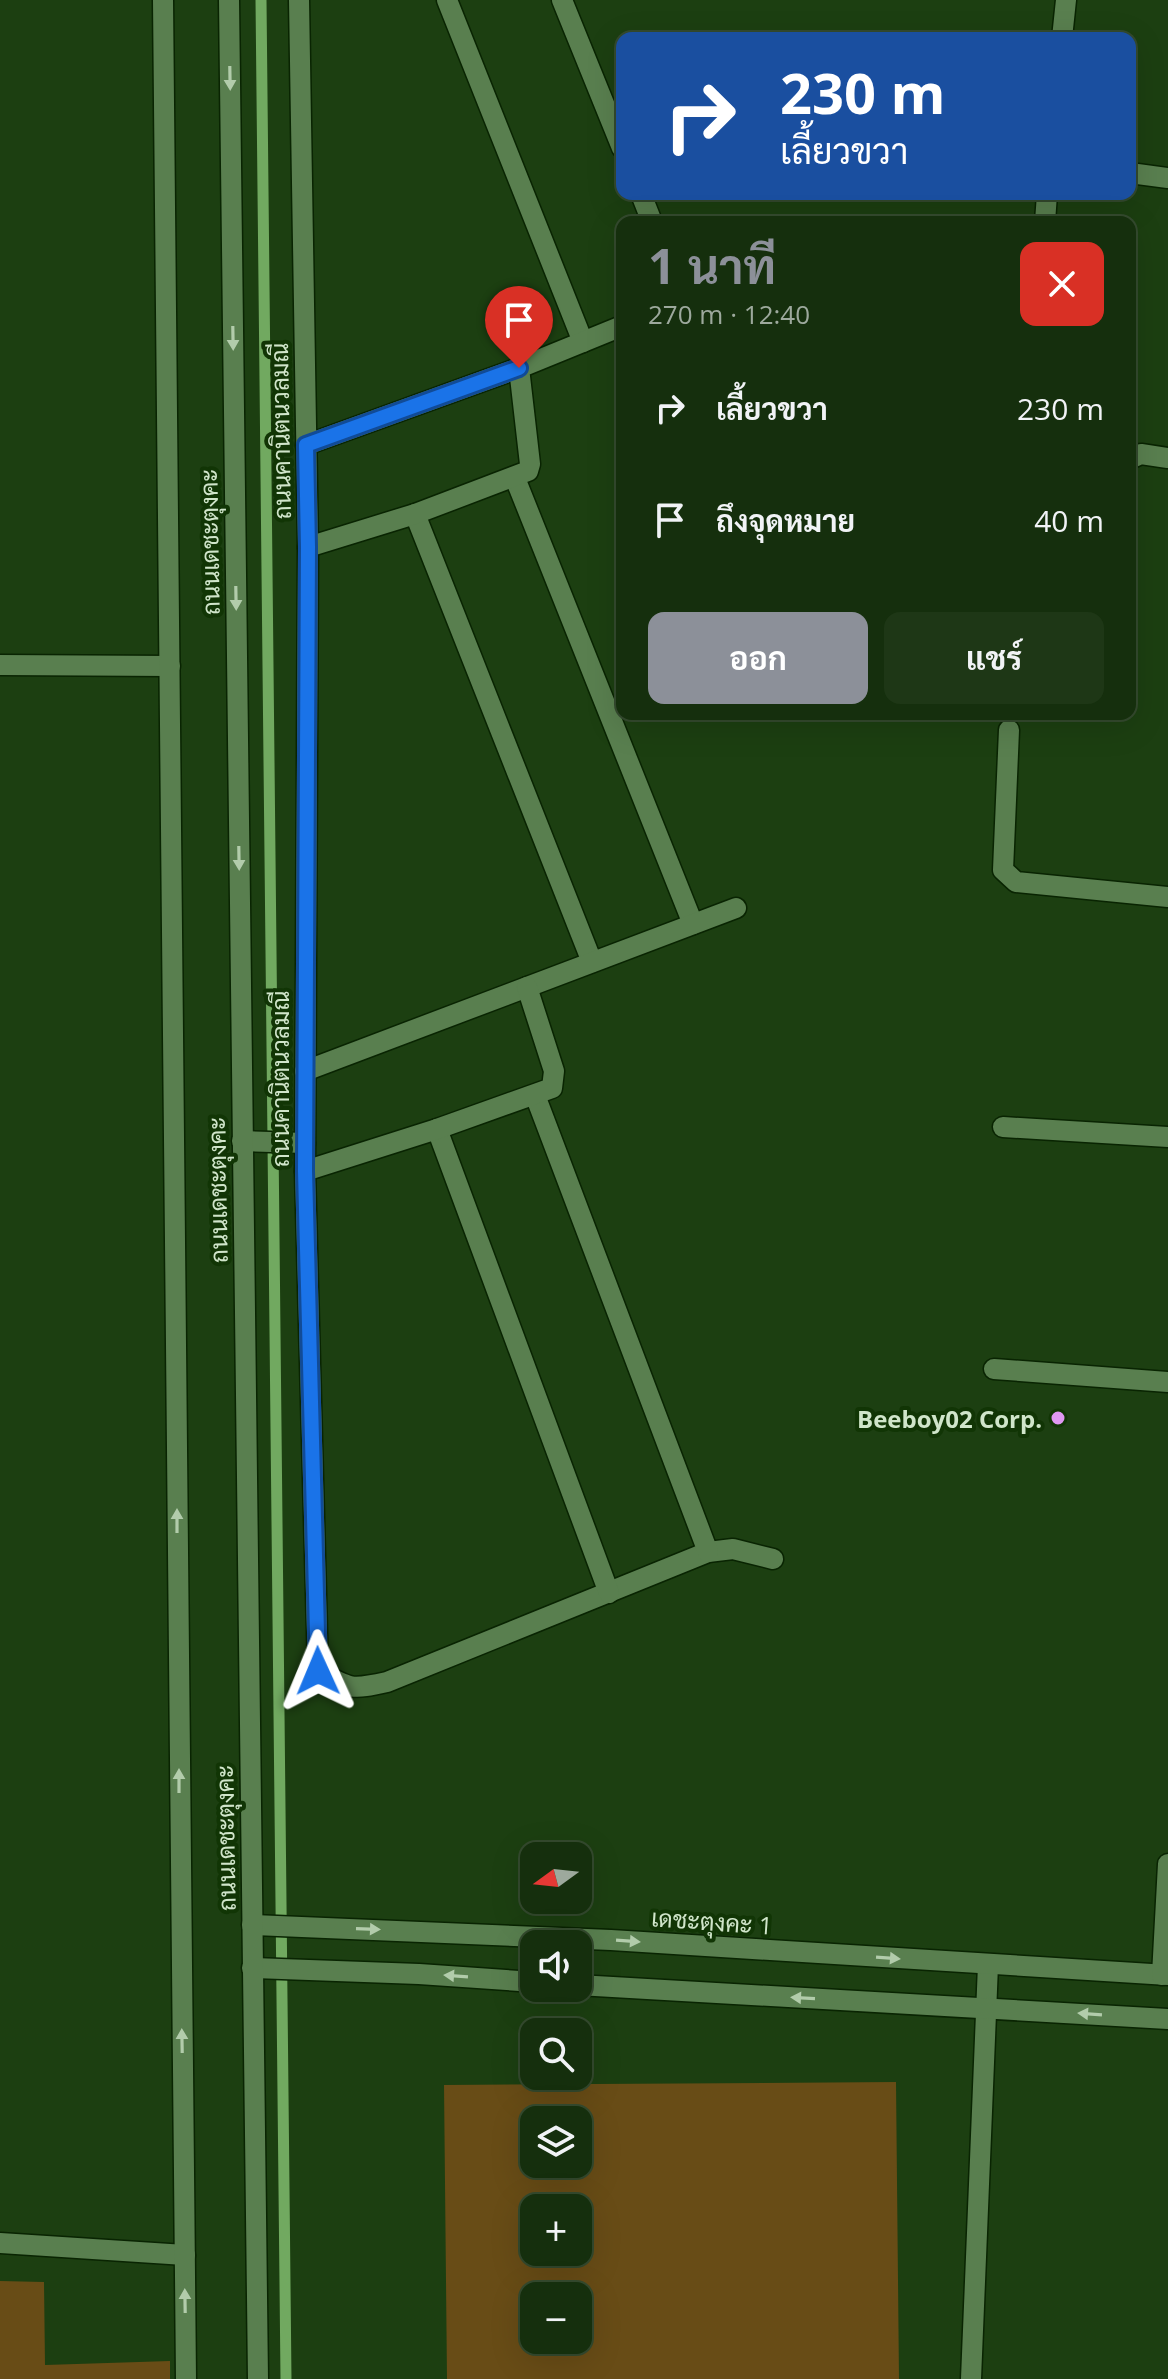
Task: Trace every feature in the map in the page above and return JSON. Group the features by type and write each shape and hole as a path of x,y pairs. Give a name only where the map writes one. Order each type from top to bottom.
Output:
{"street":[{"name":"ถนนเดชะตุงคะ","path":"163,0 186,2379"},
{"name":"ถนนเดชะตุงคะ","path":"229,0 260,1968 258,2379"},
{"name":"ถนนคานิตนวลมณี","path":"299,0 308,547 305,1071 298,1143 305,1171 318,1671 346,1687 387,1682 708,1552 733,1549 773,1559"},
{"path":"447,0 583,342"},
{"path":"562,0 616,133"},
{"path":"1063,32 1066,0"},
{"path":"1136,174 1168,178"},
{"path":"306,445 519,368 616,328"},
{"path":"308,547 415,514 528,471 530,464 519,368"},
{"path":"1136,456 1141,454 1168,458"},
{"path":"515,478 693,924"},
{"path":"415,514 592,962"},
{"path":"0,665 170,666"},
{"path":"1009,730 1003,870 1016,882 1168,897"},
{"path":"305,1071 736,908"},
{"path":"305,1171 552,1088 554,1071 527,987"},
{"path":"535,1095 708,1552"},
{"path":"1003,1127 1168,1137"},
{"path":"437,1129 609,1593"},
{"path":"249,1141 298,1143"},
{"path":"994,1369 1168,1382"},
{"path":"1165,1975 1168,1864"},
{"name":"เดชะตุงคะ 1","path":"258,1925 611,1940 1165,1975"},
{"path":"971,2379 988,1965"},
{"path":"260,1968 520,1981"},
{"path":"592,1986 1168,2019"},
{"path":"0,2243 185,2255"}],"shaded area":[{"path":"896,2082 899,2379 447,2379 444,2085 520,2084 520,2090 592,2090 592,2084"},
{"path":"0,2281 44,2282 45,2365 170,2361 170,2379 0,2379"}],"waterway":[{"path":"261,0 286,2379"}],"place":[{"name":"Beeboy02 Corp.","path":"1058,1418"}],"route":[{"path":"318,1671 305,1171 306,445 519,368"}]}
